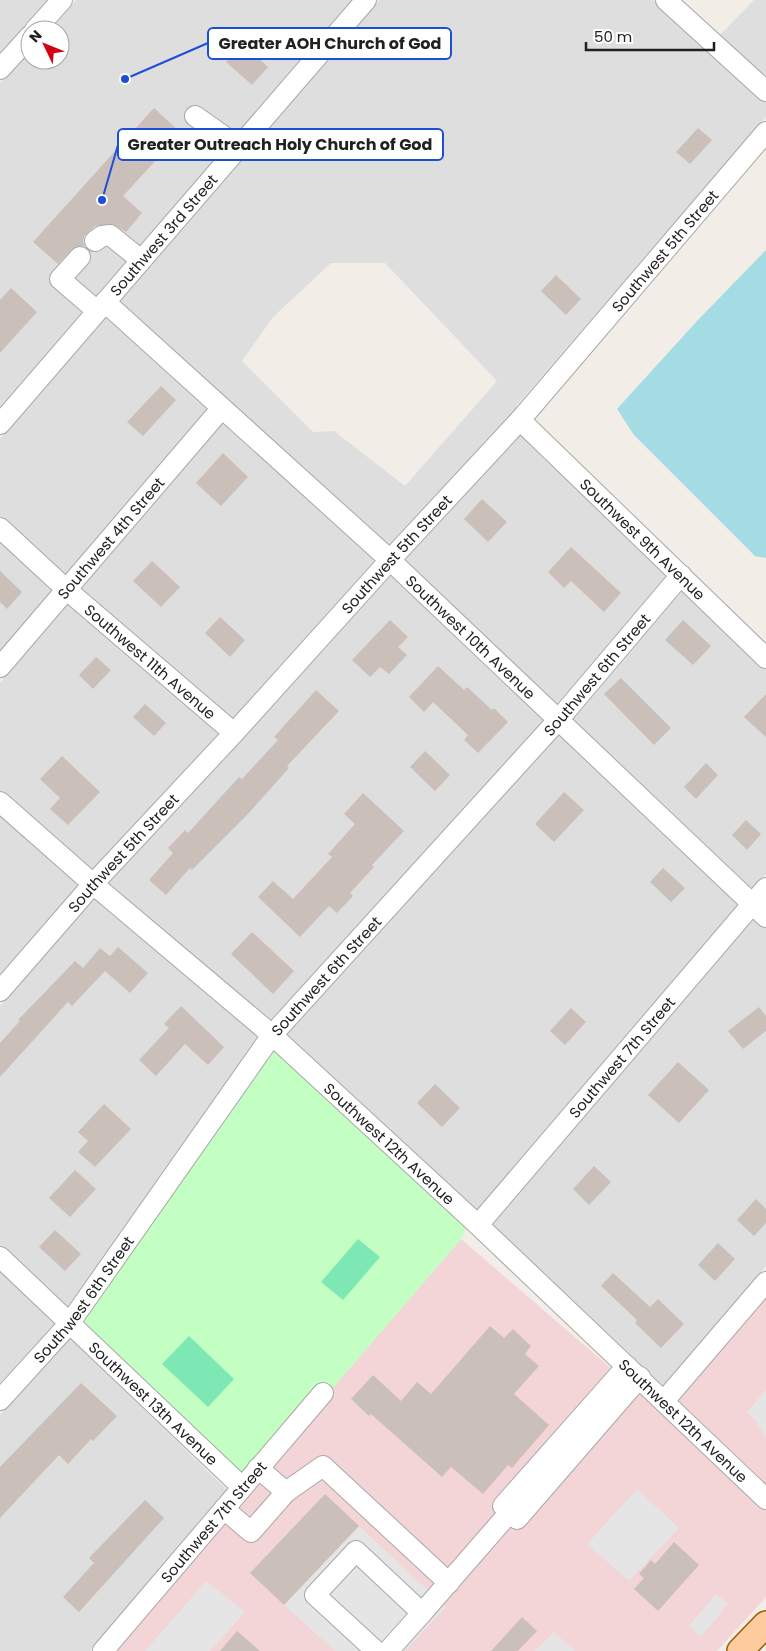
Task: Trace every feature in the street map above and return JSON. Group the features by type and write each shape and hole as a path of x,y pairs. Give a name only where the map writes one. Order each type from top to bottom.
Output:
{"main road":[{"path":"740,1651 766,1624"}],"street":[{"path":"44,20 62,0"},
{"name":"Southwest 3rd Street","path":"0,424 366,0"},
{"path":"666,0 766,91"},
{"path":"0,69 20,47"},
{"path":"195,116 239,147"},
{"name":"Southwest 5th Street","path":"0,991 93,884 234,733 390,560 520,420 766,132"},
{"path":"95,241 102,236 110,235 141,260"},
{"name":"Southwest 10th Avenue","path":"80,257 60,280 101,307 221,409 390,560 759,910"},
{"name":"Southwest 4th Street","path":"0,668 221,409"},
{"name":"Southwest 9th Avenue","path":"520,420 766,658"},
{"name":"Southwest 11th Avenue","path":"0,528 67,590 234,733"},
{"name":"Southwest 6th Street","path":"0,1400 69,1324 272,1035 559,719 681,575"},
{"name":"Southwest 12th Avenue","path":"0,802 93,884 272,1035 478,1225 766,1499"},
{"name":"Southwest 7th Street","path":"478,1225 759,910 766,888"},
{"name":"Southwest 13th Avenue","path":"0,1257 242,1487"},
{"path":"664,1401 766,1282"},
{"path":"388,1651 510,1512 503,1506 633,1372"},
{"name":"Southwest 7th Street","path":"103,1651 323,1393"},
{"path":"224,1509 251,1532 286,1492 323,1466 449,1583"},
{"path":"258,1468 286,1492"},
{"path":"376,1651 315,1595 356,1551 422,1614"}],"shaded area":[{"path":"0,0 49,0 31,20 20,20 20,32 0,54"},
{"path":"76,0 353,0 0,409 0,83 20,61 20,70 70,70 70,20 58,20"},
{"path":"379,0 653,0 766,102 766,117 516,406 517,408 389,547 118,302","holes":["331,263 385,263 497,381 405,486 334,431 313,432 242,361 273,317"]},
{"path":"754,0 766,0 766,79 719,36"},
{"path":"106,315 209,409 65,577 0,516 0,439"},
{"path":"223,422 377,560 232,721 80,590"},
{"path":"521,433 668,575 557,706 403,561"},
{"path":"0,540 54,590 0,652"},
{"path":"391,573 546,719 271,1022 107,884 236,746"},
{"path":"683,589 766,670 766,874 751,890 571,720"},
{"path":"69,603 221,733 92,871 0,790 0,683"},
{"path":"560,733 739,903 476,1211 285,1036"},
{"path":"0,813 80,884 0,976"},
{"path":"95,897 260,1036 67,1310 0,1245 0,1006"},
{"path":"754,917 766,928 766,1266 663,1387 490,1225"},
{"path":"461,1239 658,1407 766,1511 766,1597 717,1651 117,1651 335,1394 331,1390"},
{"path":"0,1269 56,1324 0,1385"},
{"path":"766,1297 766,1487 677,1401"},
{"path":"70,1338 227,1490 90,1651 0,1651 0,1415"},
{"path":"766,1390 766,1438 756,1421 747,1412"},
{"path":"637,1489 679,1528 629,1581 587,1544"},
{"path":"359,1526 446,1607 405,1651 335,1651 284,1605"},
{"path":"206,1581 245,1612 210,1651 145,1651"},
{"path":"716,1594 728,1604 701,1637 689,1626"},
{"path":"554,1632 575,1651 535,1651"}],"green space":[{"path":"275,1049 467,1227 461,1239 331,1390 321,1381 241,1473 81,1324"},
{"path":"358,1239 380,1257 343,1300 321,1282"},
{"path":"189,1336 234,1379 208,1407 162,1364"}],"water":[{"path":"766,250 766,558 755,556 634,435 617,409 697,321"}],"building":[{"path":"243,44 268,67 252,85 226,62"},
{"path":"154,108 181,133 123,196 142,213 126,232 113,224 95,226 84,236 83,242 85,246 77,246 72,249 58,264 33,242"},
{"path":"698,128 712,140 690,164 676,152"},
{"path":"556,275 581,299 566,315 541,291"},
{"path":"11,288 37,312 0,353 0,300"},
{"path":"161,386 176,400 143,436 127,422"},
{"path":"223,453 248,477 221,506 196,483"},
{"path":"482,499 507,522 488,542 464,519"},
{"path":"571,547 621,593 604,612 571,581 564,588 548,572"},
{"path":"152,561 180,587 161,607 133,581"},
{"path":"0,571 22,592 7,609 0,602"},
{"path":"220,617 245,640 230,657 205,633"},
{"path":"390,620 408,637 398,647 407,655 389,674 380,667 370,677 352,660"},
{"path":"683,620 711,646 693,665 665,640"},
{"path":"96,657 111,670 93,689 79,675"},
{"path":"438,666 464,690 467,687 492,710 494,708 508,722 478,753 464,740 468,735 433,702 424,712 409,697"},
{"path":"621,678 671,728 654,745 604,694"},
{"path":"316,690 339,711 287,766 289,768 247,815 192,870 190,868 166,895 149,880 173,853 168,848 185,830 188,833 239,777 242,779 278,740 274,737"},
{"path":"766,694 766,737 744,717"},
{"path":"145,704 166,723 154,736 133,717"},
{"path":"425,751 450,775 435,791 410,767"},
{"path":"62,756 100,792 68,825 50,809 60,798 40,779"},
{"path":"706,763 718,775 696,799 684,787"},
{"path":"564,792 584,810 554,842 535,824"},
{"path":"363,793 404,831 372,865 374,867 350,893 353,896 337,913 329,906 300,937 258,897 273,881 293,899 332,857 328,854 355,824 344,814"},
{"path":"746,820 761,834 747,850 732,835"},
{"path":"663,868 685,888 671,902 650,882"},
{"path":"252,932 294,971 273,994 231,954"},
{"path":"118,947 148,973 130,993 105,971 72,1006 68,1002 0,1077 0,1043 20,1021 18,1020 75,961 83,968 100,948 110,956"},
{"path":"181,1006 224,1047 208,1065 185,1044 156,1076 139,1060 169,1028 164,1024"},
{"path":"759,1007 766,1016 766,1031 743,1049 728,1031"},
{"path":"571,1008 586,1022 565,1045 550,1031"},
{"path":"678,1062 709,1090 679,1123 648,1095"},
{"path":"435,1084 460,1108 442,1127 417,1103"},
{"path":"104,1104 131,1129 95,1167 78,1152 88,1141 78,1132"},
{"path":"594,1166 611,1182 589,1205 573,1189"},
{"path":"75,1170 96,1189 70,1217 49,1198"},
{"path":"756,1199 766,1209 766,1223 754,1236 737,1220"},
{"path":"55,1230 81,1254 65,1271 39,1247"},
{"path":"718,1243 735,1259 715,1281 698,1265"},
{"path":"613,1273 650,1307 658,1299 684,1324 661,1348 635,1323 637,1320 601,1286"},
{"path":"490,1326 504,1338 513,1329 531,1346 525,1354 539,1366 514,1394 549,1425 512,1468 508,1465 483,1494 451,1467 442,1477 371,1414 369,1416 351,1399 373,1375 401,1401 417,1382 431,1394"},
{"path":"81,1383 117,1416 93,1441 91,1439 68,1464 59,1455 0,1518 0,1467"},
{"path":"325,1494 359,1526 284,1605 250,1573"},
{"path":"145,1500 164,1518 79,1612 63,1597 94,1563 89,1558"},
{"path":"674,1542 699,1565 658,1611 634,1589 644,1578 639,1574 651,1560 655,1564"},
{"path":"522,1617 537,1631 518,1651 491,1651"},
{"path":"237,1631 260,1651 220,1651"}],"place":[{"name":"Greater AOH Church of God","path":"125,79"},
{"name":"Greater Outreach Holy Church of God","path":"102,200"}]}
